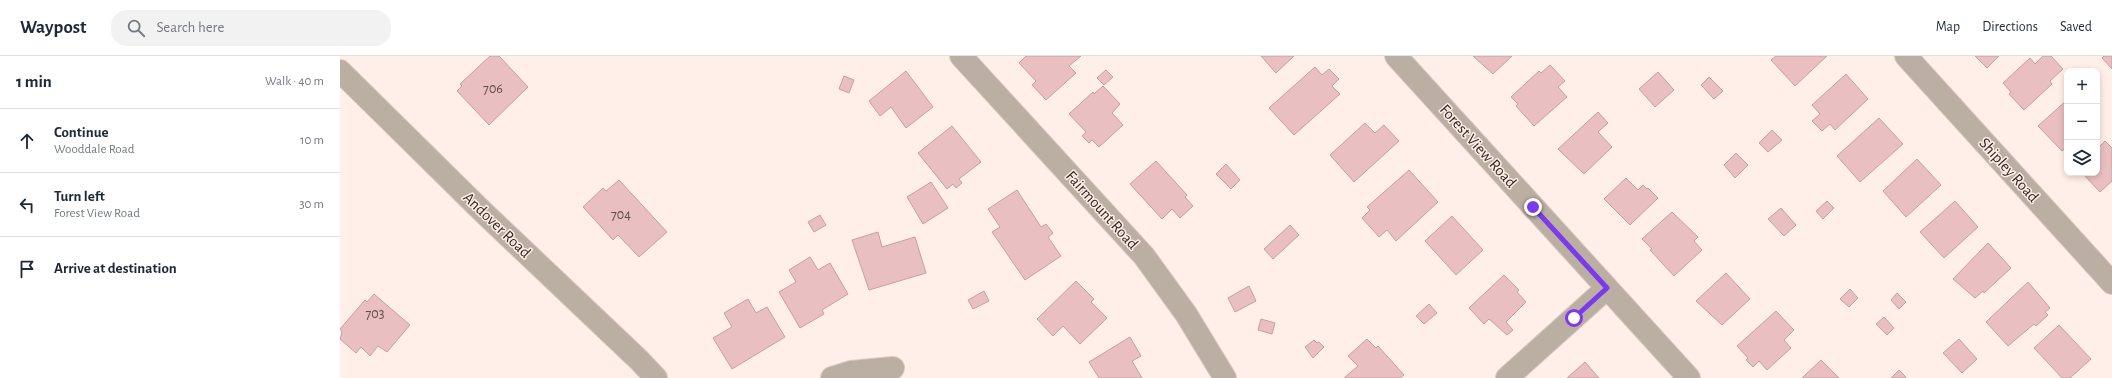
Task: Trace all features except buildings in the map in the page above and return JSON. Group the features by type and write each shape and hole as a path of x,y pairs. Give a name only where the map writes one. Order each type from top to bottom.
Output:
{"street":[{"name":"Fairmount Road","path":"961,56 1144,256 1186,314 1225,378"},
{"name":"Forest View Road","path":"1396,56 1689,378"},
{"name":"Shipley Road","path":"1906,56 2112,283"},
{"name":"Andover Road","path":"340,70 483,212 605,327 656,378"},
{"path":"1507,378 1607,288"},
{"path":"832,378 851,372 893,368"}],"route":[{"path":"1533,207 1607,288 1574,318"}]}
